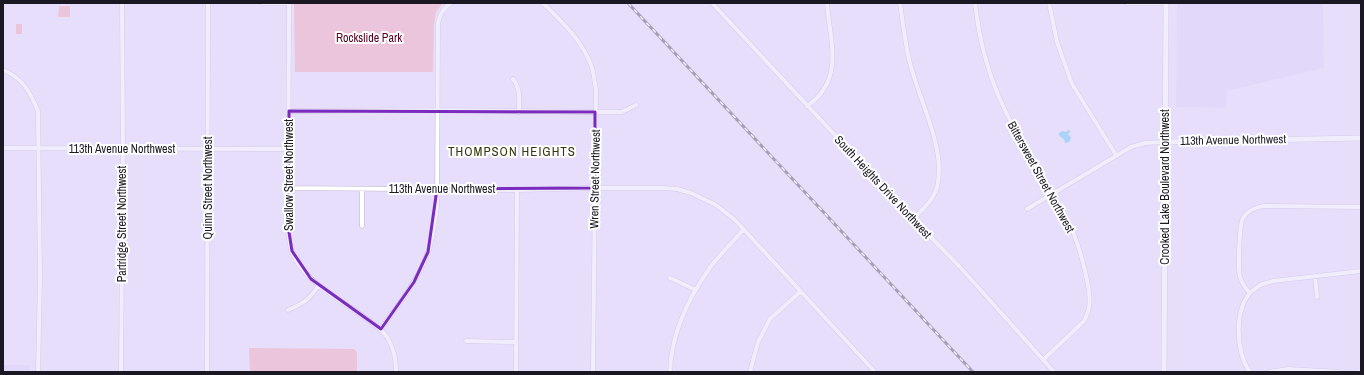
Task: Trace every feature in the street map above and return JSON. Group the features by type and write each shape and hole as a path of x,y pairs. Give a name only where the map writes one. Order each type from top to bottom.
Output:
{"street":[{"name":"Partridge Street Northwest","path":"121,372 123,148 122,3"},
{"name":"Quinn Street Northwest","path":"206,372 208,3"},
{"path":"262,3 289,3"},
{"name":"Swallow Street Northwest","path":"289,3 288,236 292,251 301,267 319,285 380,329 387,337 392,345 396,360 396,372"},
{"path":"380,329 414,282 428,252 434,229 437,206 438,23 439,16 442,11 451,3"},
{"name":"Wren Street Northwest","path":"543,3 577,40 584,50 592,65 596,89 593,372"},
{"name":"South Heights Drive Northwest","path":"712,3 913,219 960,267 1054,372"},
{"path":"807,106 821,94 831,76 832,52 827,3"},
{"path":"900,3 904,38 910,64 918,93 934,137 938,165 938,182 934,196 913,219"},
{"name":"Bittersweet Street Northwest","path":"976,3 982,42 998,95 1010,123 1070,226 1083,261 1090,299 1088,314 1084,321 1043,360"},
{"path":"1049,3 1057,42 1072,84 1116,155"},
{"path":"1127,3 1166,3"},
{"name":"Crooked Lake Boulevard Northwest","path":"1164,372 1166,3"},
{"path":"3,70 13,74 24,84 32,96 38,111 40,271 38,372"},
{"path":"512,79 518,85 519,112"},
{"path":"289,111 438,110 622,112 636,105"},
{"name":"113th Avenue Northwest","path":"1027,209 1116,155 1137,145 1166,142 1361,138"},
{"name":"113th Avenue Northwest","path":"3,148 289,150"},
{"name":"113th Avenue Northwest","path":"289,188 518,190 663,188 677,189 691,193 716,205 735,220 873,371"},
{"path":"362,189 362,226"},
{"path":"516,372 518,190"},
{"path":"1250,293 1243,286 1240,277 1240,227 1244,216 1252,210 1264,206 1361,207"},
{"path":"670,372 675,339 688,302 709,268 743,230"},
{"path":"1250,372 1240,354 1239,336 1241,309 1244,301 1250,293 1260,285 1273,281 1361,271"},
{"path":"1314,276 1317,297"},
{"path":"670,278 696,290"},
{"path":"288,310 306,301 312,296 319,285"},
{"path":"750,372 758,342 770,319 800,292"},
{"path":"466,341 516,342"},
{"path":"1269,372 1288,369 1340,372"}],"highlighted area":[{"path":"289,111 595,112 595,188 437,189 428,252 414,282 381,329 311,279 292,251 288,226"}],"shaded area":[{"path":"1177,3 1323,3 1324,68 1227,91 1226,108 1176,107"},
{"path":"3,365 29,365 29,372 3,372"}],"green space":[{"name":"Rockslide Park","path":"294,3 443,3 436,12 434,26 433,72 295,72"},
{"path":"59,6 70,6 70,17 58,17"},
{"path":"16,24 22,24 22,34 16,34"},
{"path":"249,348 354,349 357,353 357,372 250,372"}],"water":[{"path":"1069,130 1070,132 1067,135 1071,138 1069,142 1065,143 1064,139 1058,134 1062,131 1066,132"}],"railway":[{"path":"628,3 973,372"}],"district":[{"name":"THOMPSON HEIGHTS","path":"512,151"}]}
